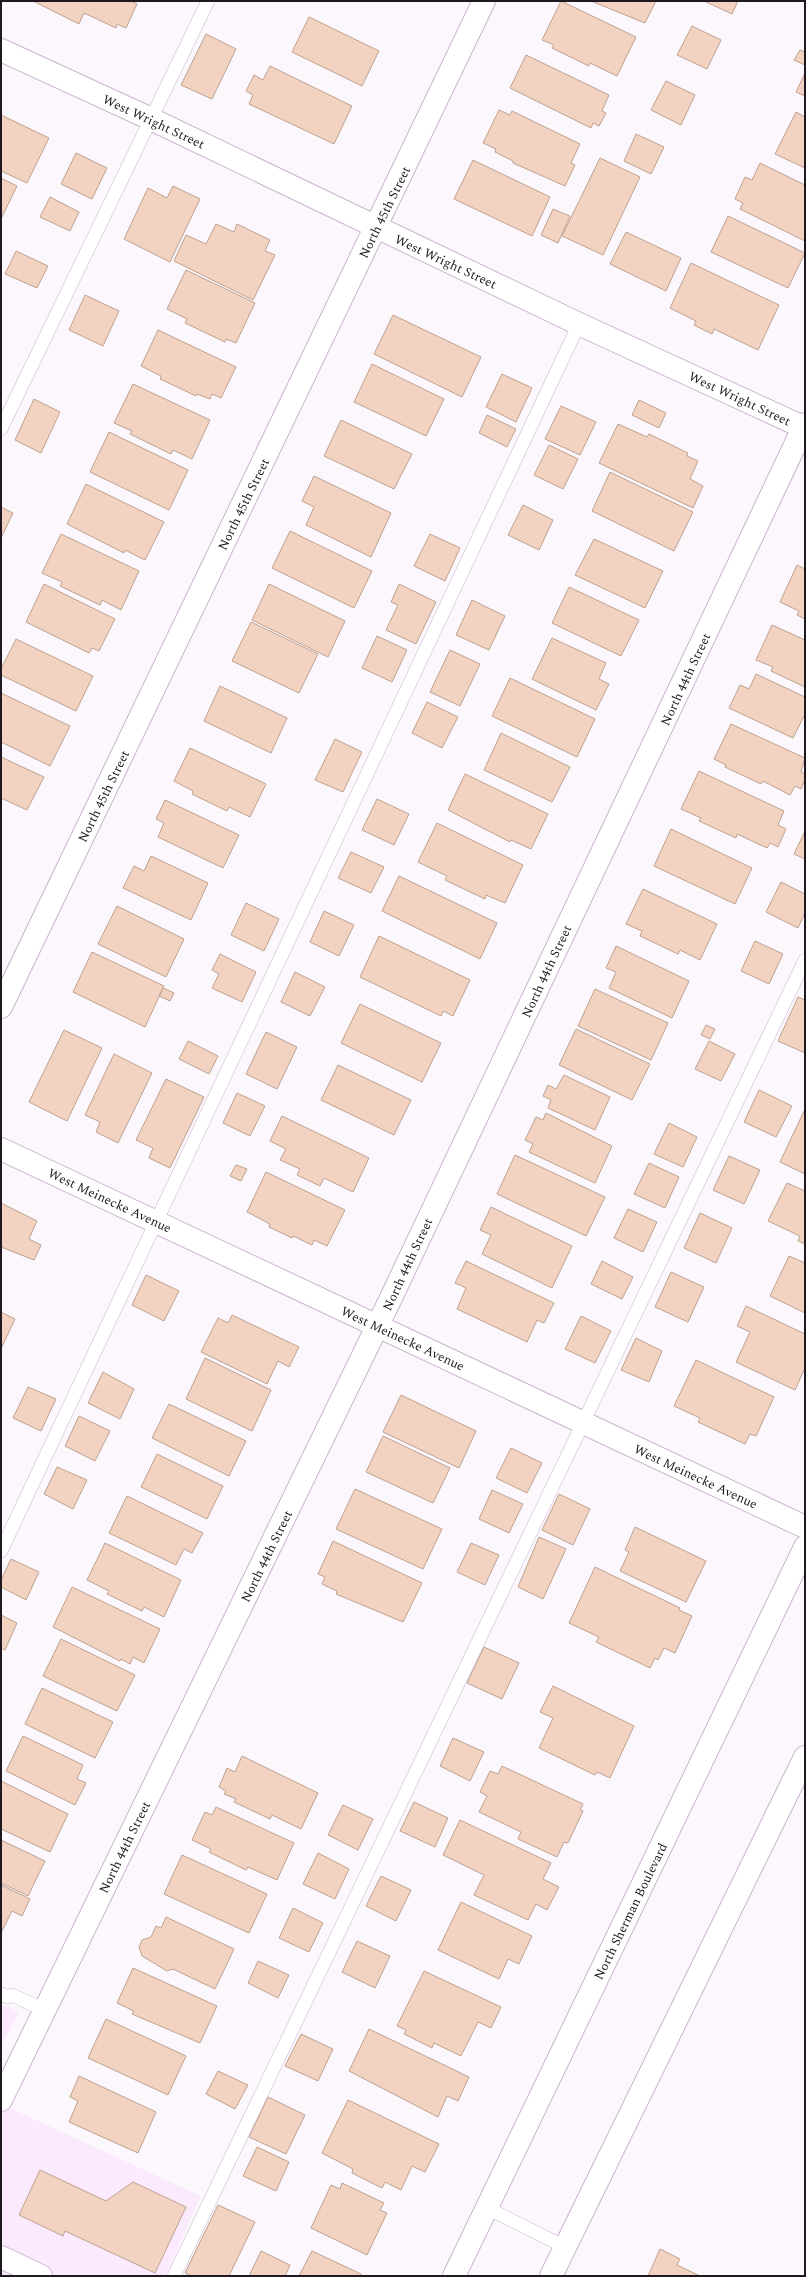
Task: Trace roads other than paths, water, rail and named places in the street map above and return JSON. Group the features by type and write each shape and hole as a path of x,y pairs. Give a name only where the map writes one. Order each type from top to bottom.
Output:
{"street":[{"name":"North 45th Street","path":"1,1007 377,228 484,1"},
{"name":"West Wright Street","path":"1,50 151,119 579,324 804,426"},
{"name":"North 44th Street","path":"1,2100 378,1326 804,426"},
{"name":"West Meinecke Avenue","path":"1,1149 805,1526"},
{"name":"North Sherman Boulevard","path":"454,2276 805,1547"},
{"path":"551,2276 805,1757"},
{"path":"1,2257 41,2276"}],"lane":[{"path":"1,429 208,1"},
{"path":"1,1551 579,324"},
{"path":"174,2276 805,960"},
{"path":"1,1994 8,1997 12,1995 45,2010"},
{"path":"487,2208 565,2247"}]}
